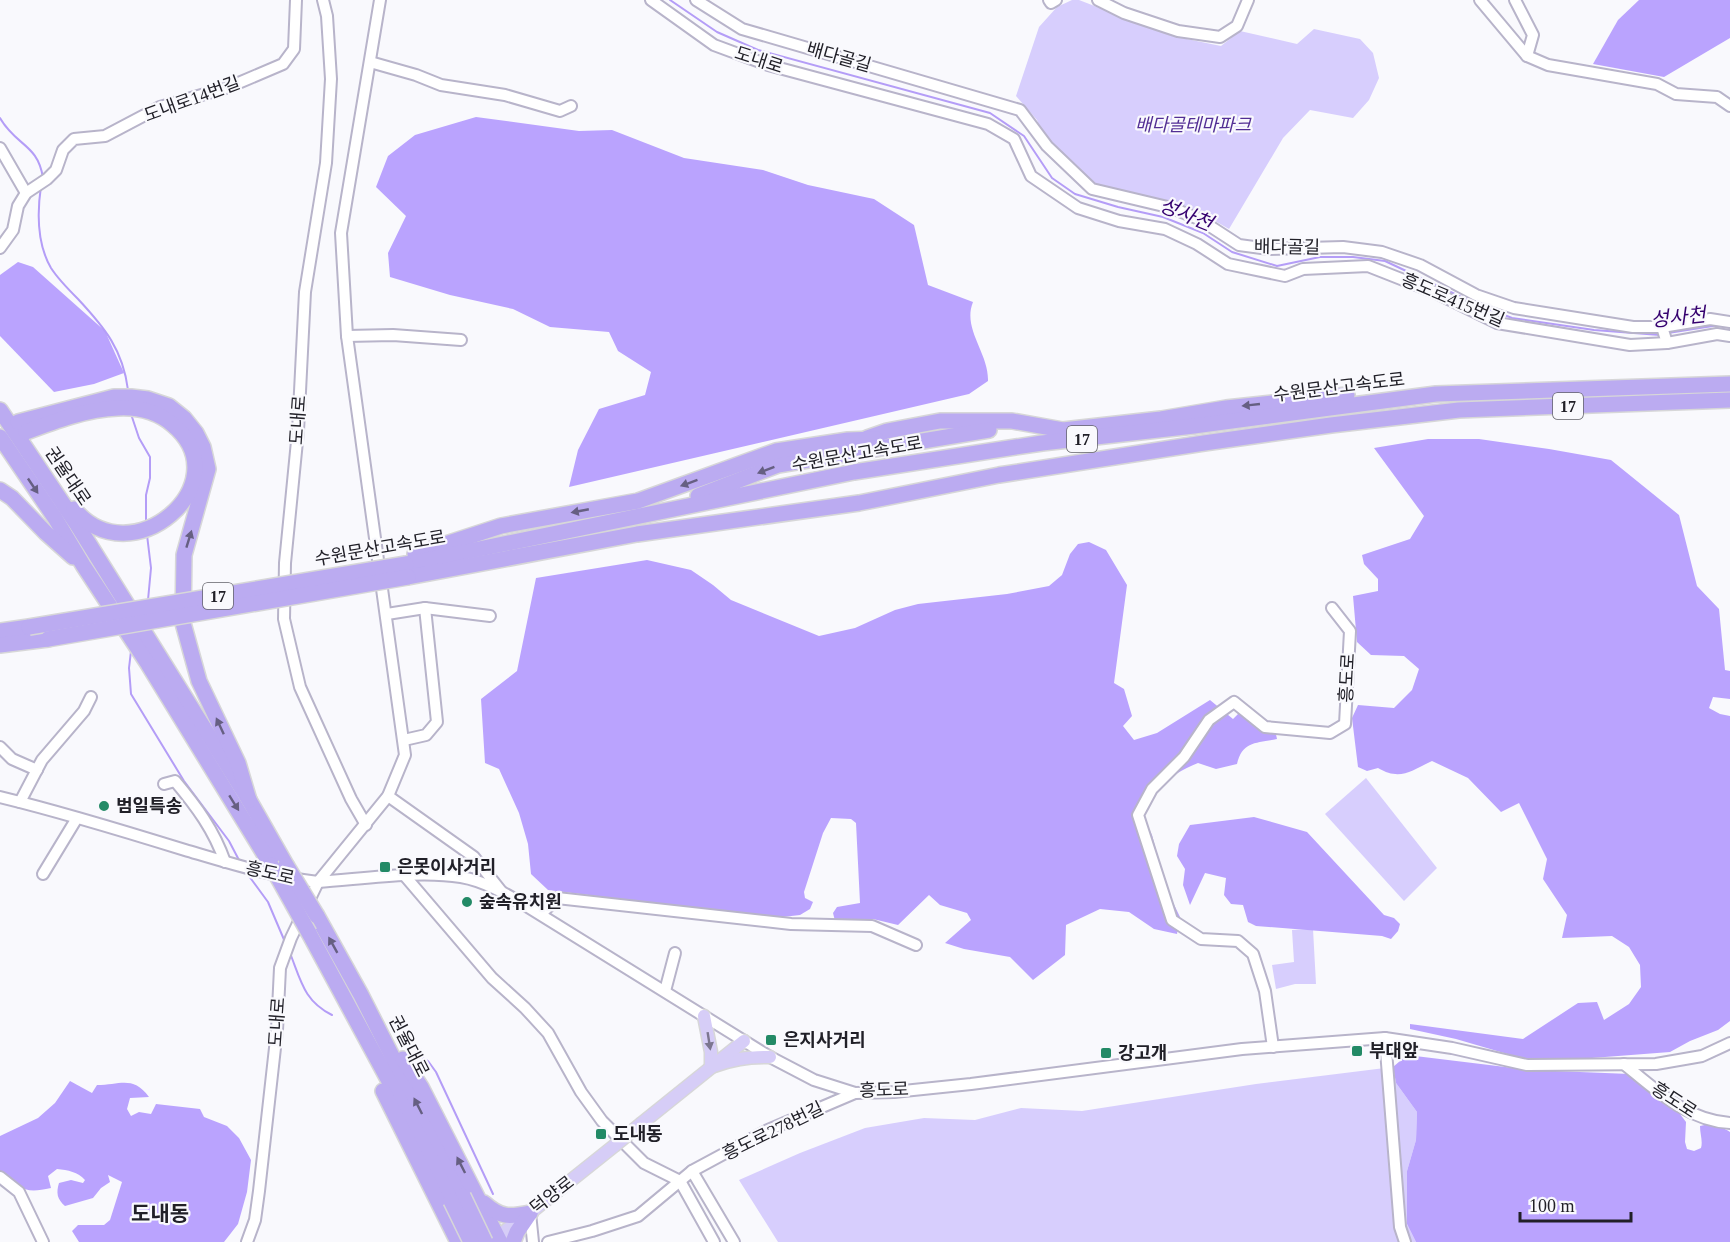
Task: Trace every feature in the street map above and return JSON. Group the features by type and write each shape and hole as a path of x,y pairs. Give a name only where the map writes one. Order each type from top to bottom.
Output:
{"highway":[{"name":"수원문산고속도로","path":"0,645 48,639 854,472 1018,447 1314,404 1474,385 1544,390 1730,384"},
{"name":"수원문산고속도로","path":"0,631 29,623 406,566 859,503 999,475 1295,430 1459,410 1730,400"},
{"path":"22,427 115,402 169,406 184,418 196,433 204,447 208,469 184,555 183,623 199,681 238,763 249,800 279,865"},
{"path":"406,566 501,526 638,501 776,451 867,438 887,431 940,421 1011,421 1063,430 1161,419 1226,408 1314,404"},
{"path":"32,458 90,525 120,533 139,532 159,524 171,516 183,503 193,482 195,456 181,432 148,405"},
{"name":"권율대로","path":"0,410 76,524 152,657"},
{"path":"648,513 778,465 989,430 970,428 884,440 867,438"},
{"name":"권율대로","path":"0,437 55,518 83,565 152,657"},
{"path":"0,490 12,498 46,533 83,565"},
{"path":"0,623 29,623"},
{"path":"152,657 249,800"},
{"path":"152,657 279,865"},
{"name":"권율대로","path":"279,865 317,916 350,974 459,1201"},
{"name":"권율대로","path":"279,865 309,933 430,1157 459,1201"},
{"path":"459,1201 511,1217 530,1213"},
{"path":"459,1201 493,1241"},
{"path":"442,1242 459,1201"},
{"path":"458,1242 459,1201"},
{"path":"459,1201 471,1242"},
{"path":"513,1242 530,1213"}],"main road":[{"path":"704,1016 711,1052 711,1067"},
{"path":"711,1067 744,1041"},
{"path":"711,1067 743,1058 770,1057"},
{"name":"덕양로","path":"493,1241 711,1067"}],"street":[{"name":"도내로14번길","path":"26,193 56,170 63,150 74,139 105,136 160,107 229,87 283,64 294,49 296,0"},
{"name":"도내로","path":"323,0 327,16 331,79 326,163 305,292 298,431 285,563 284,619 300,687 351,799 366,825"},
{"name":"도내로","path":"247,1242 255,1220 259,1191 277,1030 280,968 291,938 318,882 388,796 405,755 347,336 341,233 380,0"},
{"name":"도내로","path":"651,0 714,45 768,65 988,124 1014,139 1031,176 1078,208 1119,221 1165,229 1197,244 1228,264 1285,276"},
{"name":"배다골길","path":"696,0 742,29 1020,110 1047,146 1092,189 1172,208 1199,219 1239,246 1269,249 1343,247 1382,252 1420,265 1476,295 1514,308 1633,327 1665,335"},
{"path":"1098,0 1124,13 1178,31 1220,38 1237,26 1248,0"},
{"path":"1480,0 1527,56 1548,66 1657,84 1676,94 1717,97 1730,106"},
{"path":"1515,0 1533,35 1527,56"},
{"path":"370,62 416,75 441,85 505,95 560,111 571,106"},
{"path":"0,148 26,193 18,206 13,230 0,248"},
{"name":"흥도로415번길","path":"1285,276 1303,269 1368,266 1434,292 1497,323 1630,345 1665,335 1730,336"},
{"path":"1665,335 1710,319 1730,322"},
{"path":"347,336 393,335 461,340"},
{"path":"387,614 425,608 490,616"},
{"path":"404,740 426,735 437,722 425,608"},
{"name":"흥도로","path":"1273,1047 1265,991 1254,954 1238,941 1201,939 1172,920 1138,815 1152,789 1184,757 1209,720 1234,702 1265,727 1330,733 1345,724 1350,631 1332,608"},
{"path":"20,802 42,760 84,711 91,697"},
{"path":"0,747 12,759 37,770"},
{"path":"164,784 175,781 201,813 218,840 227,862"},
{"path":"388,796 474,857 501,891"},
{"name":"흥도로","path":"0,797 253,870 318,882 435,874 464,877 501,891 541,914 770,1057 814,1080 855,1093 894,1092 1273,1047 1385,1038 1452,1048 1527,1065 1656,1064 1702,1056 1730,1043"},
{"path":"43,874 77,818"},
{"path":"405,876 492,978 548,1033 581,1092 602,1121 644,1163 680,1181 714,1242"},
{"path":"541,914 557,898 791,924 872,926 916,945"},
{"path":"665,991 675,953"},
{"path":"1385,1038 1400,1227 1405,1242"},
{"name":"흥도로","path":"1624,1064 1692,1115 1730,1124"},
{"name":"흥도로278번길","path":"548,1242 638,1216 692,1171 768,1130 855,1093"},
{"path":"692,1171 734,1242"},
{"path":"0,1177 19,1192 43,1242"},
{"path":"530,1213 533,1242"}],"green space":[{"name":"배다골테마파크","path":"1072,0 1079,0 1172,36 1221,46 1240,31 1297,44 1314,29 1360,39 1373,53 1379,78 1369,100 1353,118 1310,110 1283,138 1229,229 1201,213 1093,184 1047,146 1037,120 1016,96 1039,27 1057,7"},
{"path":"1366,778 1437,868 1404,901 1325,814"},
{"path":"1313,929 1316,984 1295,984 1276,989 1272,965 1294,962 1292,930"},
{"path":"1393,1067 1396,1083 1417,1112 1416,1140 1407,1171 1407,1224 1416,1242 778,1242 739,1180 865,1128 924,1118 975,1120 1021,1108 1082,1111 1256,1084"}],"shaded area":[{"path":"1639,0 1730,0 1730,38 1664,77 1593,64 1618,20"},
{"path":"476,117 579,131 612,130 684,158 763,170 808,185 874,199 914,225 928,285 973,302 971,322 985,361 988,381 969,394 569,487 578,450 599,409 645,395 651,372 618,351 609,332 550,327 513,309 450,295 390,277 388,253 406,216 376,187 388,156 415,135"},
{"path":"18,262 33,267 105,331 124,373 94,384 54,392 0,336 0,275"},
{"path":"1428,439 1479,439 1611,460 1679,515 1697,586 1719,609 1725,670 1730,671 1730,699 1713,697 1709,708 1730,716 1730,1021 1718,1030 1670,1052 1592,1058 1521,1058 1456,1039 1410,1029 1410,1024 1523,1039 1578,1003 1597,1002 1604,1020 1629,1004 1641,987 1640,965 1629,947 1612,936 1562,938 1567,915 1543,879 1547,859 1519,803 1501,812 1468,778 1432,761 1399,774 1378,768 1367,771 1358,767 1352,718 1358,705 1394,708 1412,690 1419,669 1404,656 1371,655 1357,642 1353,596 1378,591 1378,579 1364,564 1362,555 1410,539 1424,516 1374,448"},
{"path":"1089,542 1106,550 1127,585 1114,683 1124,689 1132,716 1123,726 1134,740 1157,733 1210,700 1233,719 1238,714 1246,713 1254,721 1267,720 1275,730 1277,739 1251,744 1239,756 1237,764 1216,769 1198,763 1170,778 1154,797 1143,817 1152,835 1167,890 1180,917 1177,934 1154,929 1129,912 1100,909 1066,925 1065,955 1033,980 1010,957 964,949 945,943 971,920 967,913 940,905 929,895 898,925 873,919 841,924 835,921 833,913 837,907 860,903 856,823 851,819 831,818 823,833 804,892 805,898 813,902 810,909 800,915 774,918 548,890 531,874 528,844 519,813 499,769 485,763 481,699 517,671 536,578 647,560 691,570 731,600 819,636 855,628 895,610 918,604 1007,594 1049,586 1062,575 1070,554 1078,544"},
{"path":"1254,817 1307,832 1384,915 1394,918 1400,924 1398,931 1391,939 1382,936 1256,926 1248,922 1243,905 1231,904 1224,895 1226,878 1205,873 1190,905 1183,885 1185,869 1177,856 1179,844 1190,825"},
{"path":"1407,1055 1530,1070 1630,1074 1674,1106 1686,1122 1687,1149 1694,1151 1701,1148 1700,1126 1716,1126 1730,1132 1730,1242 1416,1242 1407,1224 1407,1171 1416,1140 1417,1112 1396,1083 1393,1067"},
{"path":"70,1081 92,1093 97,1085 132,1084 143,1090 149,1097 130,1098 127,1109 131,1116 139,1112 151,1114 156,1104 200,1109 204,1117 227,1126 239,1138 251,1160 247,1192 238,1224 224,1242 79,1242 72,1231 78,1225 104,1225 110,1220 122,1182 108,1175 110,1182 93,1198 65,1206 58,1196 59,1183 71,1180 83,1183 85,1180 76,1173 57,1169 48,1176 51,1188 29,1190 0,1173 0,1136 38,1118 55,1103"}],"waterway":[{"name":"성사천","path":"670,0 717,32 758,50 990,113 1024,136 1052,178 1075,194 1163,217 1203,233 1232,252 1277,266 1320,257 1353,257 1385,261 1476,304 1512,318 1594,330 1660,335"},
{"path":"0,118 31,151 43,178"},
{"path":"41,186 39,228 46,259 57,276 111,340 122,363 128,390"},
{"name":"성사천","path":"1668,333 1719,325"},
{"path":"131,414 139,438 150,457 146,523"},
{"path":"147,535 151,568 148,600"},
{"path":"131,651 129,668 131,694 184,781 229,841 240,862"},
{"path":"246,872 268,902 285,942"},
{"path":"290,953 309,997 332,1015"},
{"path":"418,1055 428,1061 436,1072 493,1194"}],"place":[{"name":"범일특송","path":"104,806"},
{"name":"은못이사거리","path":"385,867"},
{"name":"숲속유치원","path":"467,902"},
{"name":"은지사거리","path":"771,1040"},
{"name":"부대앞","path":"1357,1051"},
{"name":"강고개","path":"1106,1053"},
{"name":"도내동","path":"601,1134"}],"district":[{"name":"도내동","path":"160,1214"}]}
